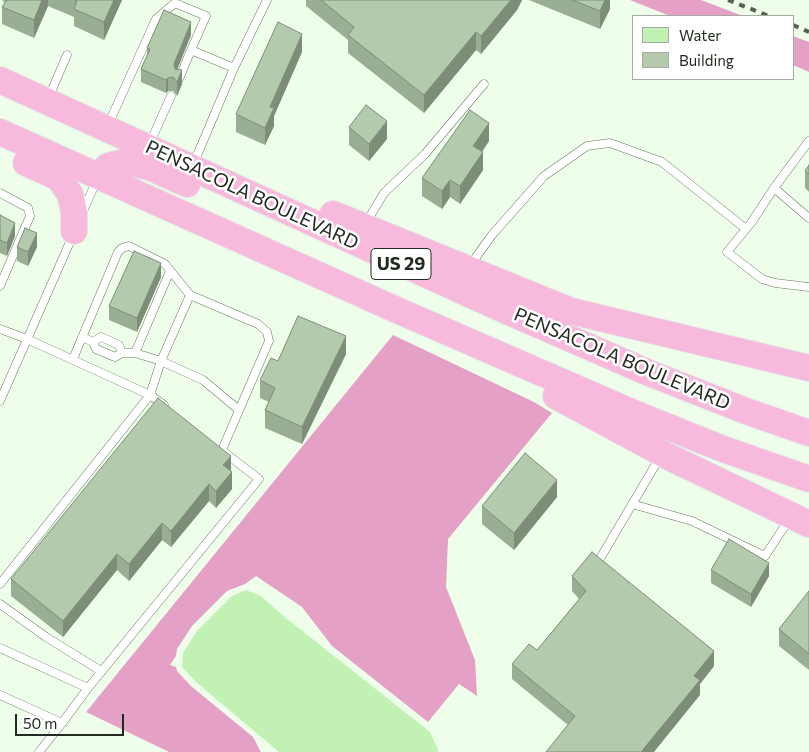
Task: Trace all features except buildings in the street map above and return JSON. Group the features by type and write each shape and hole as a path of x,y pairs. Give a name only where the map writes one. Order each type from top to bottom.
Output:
{"highway":[{"name":"PENSACOLA BOULEVARD","path":"1,80 192,166 358,235 381,254 649,373 746,411 809,433"},
{"name":"US 29","path":"0,132 399,311 636,414 723,449 809,479"},
{"path":"0,152 59,178 70,194 74,212 74,231"},
{"path":"99,176 108,166 124,162 148,167 331,248 381,254"},
{"path":"358,235 467,270 571,312 809,368"},
{"path":"399,311 662,453 736,490 801,519"}],"lane":[{"path":"192,166 234,68 267,0"},
{"path":"107,128 156,19 176,1 206,16 179,79"},
{"path":"192,50 234,68"},
{"path":"47,101 67,55"},
{"path":"358,235 384,193 425,154 484,84"},
{"path":"148,146 171,96"},
{"path":"809,141 746,229 727,252 762,279 775,283 809,287"},
{"path":"467,270 492,235 544,176 587,146 610,143 662,162 746,229"},
{"path":"0,401 99,176"},
{"path":"774,188 809,218"},
{"path":"0,193 28,208 30,216 0,286"},
{"path":"72,359 118,252 122,248 129,246 165,264 190,295 258,324 267,332 268,341 222,450"},
{"path":"135,353 170,271"},
{"path":"0,584 150,395 160,361 190,295"},
{"path":"0,329 27,339 150,395 172,411"},
{"path":"82,337 93,342 96,349 115,357 122,353 135,353 160,361 203,380 239,410"},
{"path":"93,342 102,338 119,345 122,353"},
{"path":"40,752 88,688 259,479 215,445"},
{"path":"601,557 662,453"},
{"path":"632,504 692,521 765,556 801,519"},
{"path":"0,604 46,637 102,672"},
{"path":"0,648 88,688"},
{"path":"0,695 62,723"}],"shaded area":[{"path":"630,0 701,0 740,15 668,15"},
{"path":"794,36 809,42 809,72 794,65"},
{"path":"393,335 534,402 552,413 448,539 446,587 475,660 477,696 459,684 428,722 332,646 302,607 256,576 245,584 227,591 192,626 177,649 176,656 170,665 176,667 177,671 191,686 253,737 261,752 169,752 86,712"}],"water":[{"path":"246,590 261,596 430,732 439,752 279,752 195,681 182,667 183,653 197,631 232,596"}],"railway":[{"path":"728,0 766,15"},
{"path":"794,25 809,32"}]}
